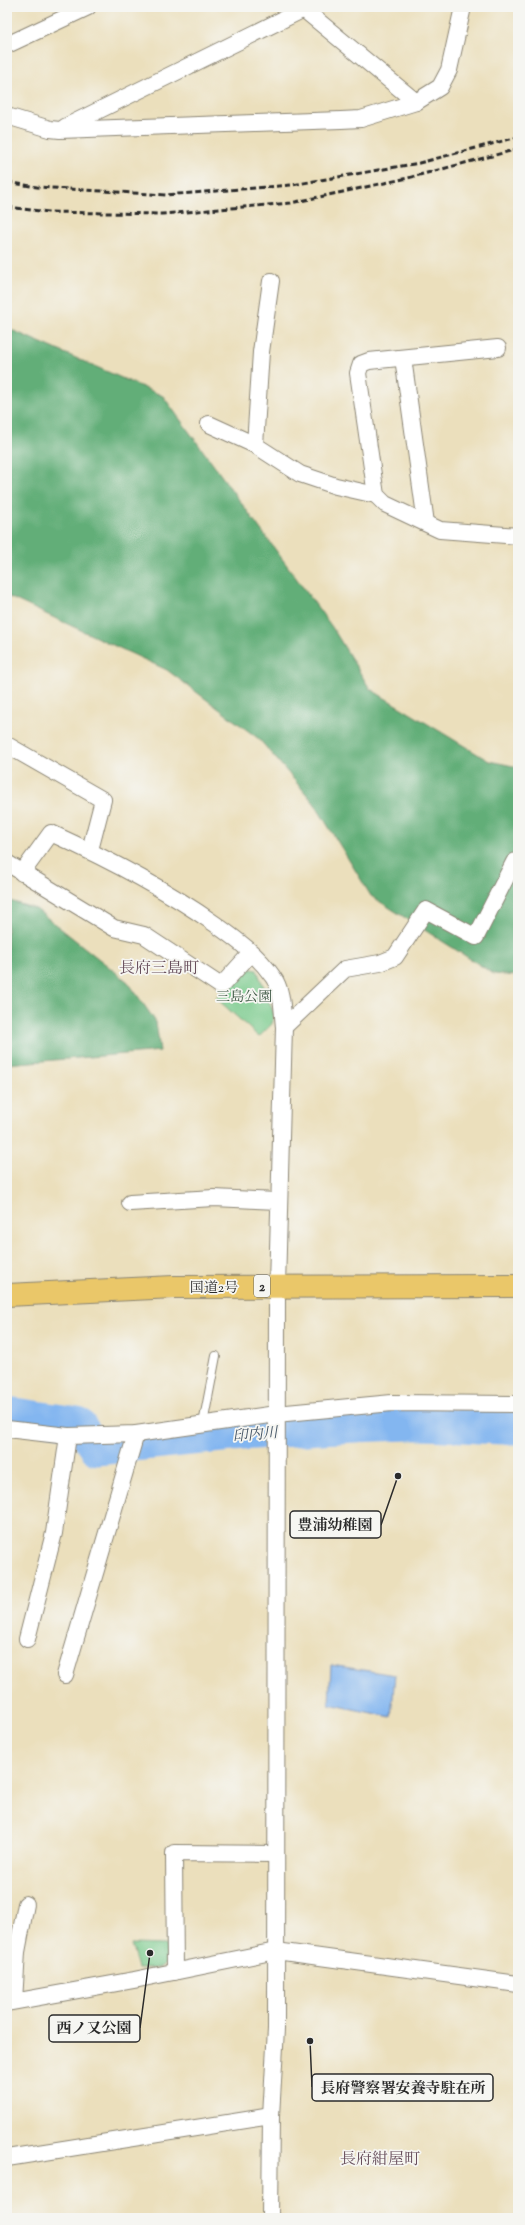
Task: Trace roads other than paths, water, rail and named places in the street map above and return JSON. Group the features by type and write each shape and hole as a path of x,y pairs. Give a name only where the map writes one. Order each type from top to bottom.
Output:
{"highway":[{"name":"国道2号","path":"7,1295 174,1287 518,1286"}],"street":[{"path":"7,45 88,7"},
{"path":"7,116 50,129 60,130 361,119 416,102 440,87 449,70 463,7"},
{"path":"60,130 303,8 416,102"},
{"path":"255,445 261,352 271,281"},
{"path":"376,495 358,373 361,364 368,361 498,348"},
{"path":"403,358 426,523"},
{"path":"209,424 255,445 300,474 336,486 376,495 385,504 440,530 518,536"},
{"path":"7,745 103,800 90,850"},
{"path":"22,873 51,833 90,850 149,881 203,916 251,952 273,978 280,994 284,1027 278,1201 277,1286 276,2029 267,2218"},
{"path":"284,1027 345,970 380,963 395,957 426,910 476,937 514,862 518,860"},
{"path":"7,863 114,928 144,935 220,986 251,952"},
{"path":"130,1202 214,1198 278,1201"},
{"path":"7,1429 81,1435 134,1442 203,1424 392,1403 518,1404"},
{"path":"27,1639 81,1435"},
{"path":"65,1675 134,1442"},
{"path":"176,1972 174,1853 276,1854"},
{"path":"26,1904 10,2002 176,1972 276,1950 518,1984"},
{"path":"7,2158 271,2116"}],"lane":[{"path":"203,1424 216,1356"}],"water":[{"path":"331,1665 395,1675 391,1717 329,1704"}],"waterway":[{"name":"印内川","path":"7,1413 78,1423 97,1449 254,1433 373,1425 438,1424 491,1428 518,1428"}],"railway":[{"path":"7,182 37,187 166,195 292,185 419,163 518,137"},
{"path":"7,207 48,212 162,214 291,203 408,178 518,149"}],"place":[{"name":"豊浦幼稚園","path":"398,1476"},
{"name":"西ノ又公園","path":"150,1953"},
{"name":"長府警察署安養寺駐在所","path":"310,2041"}],"district":[{"name":"長府三島町","path":"159,967"},
{"name":"長府紺屋町","path":"380,2158"}],"park label":[{"name":"三島公園","path":"244,996"}]}
